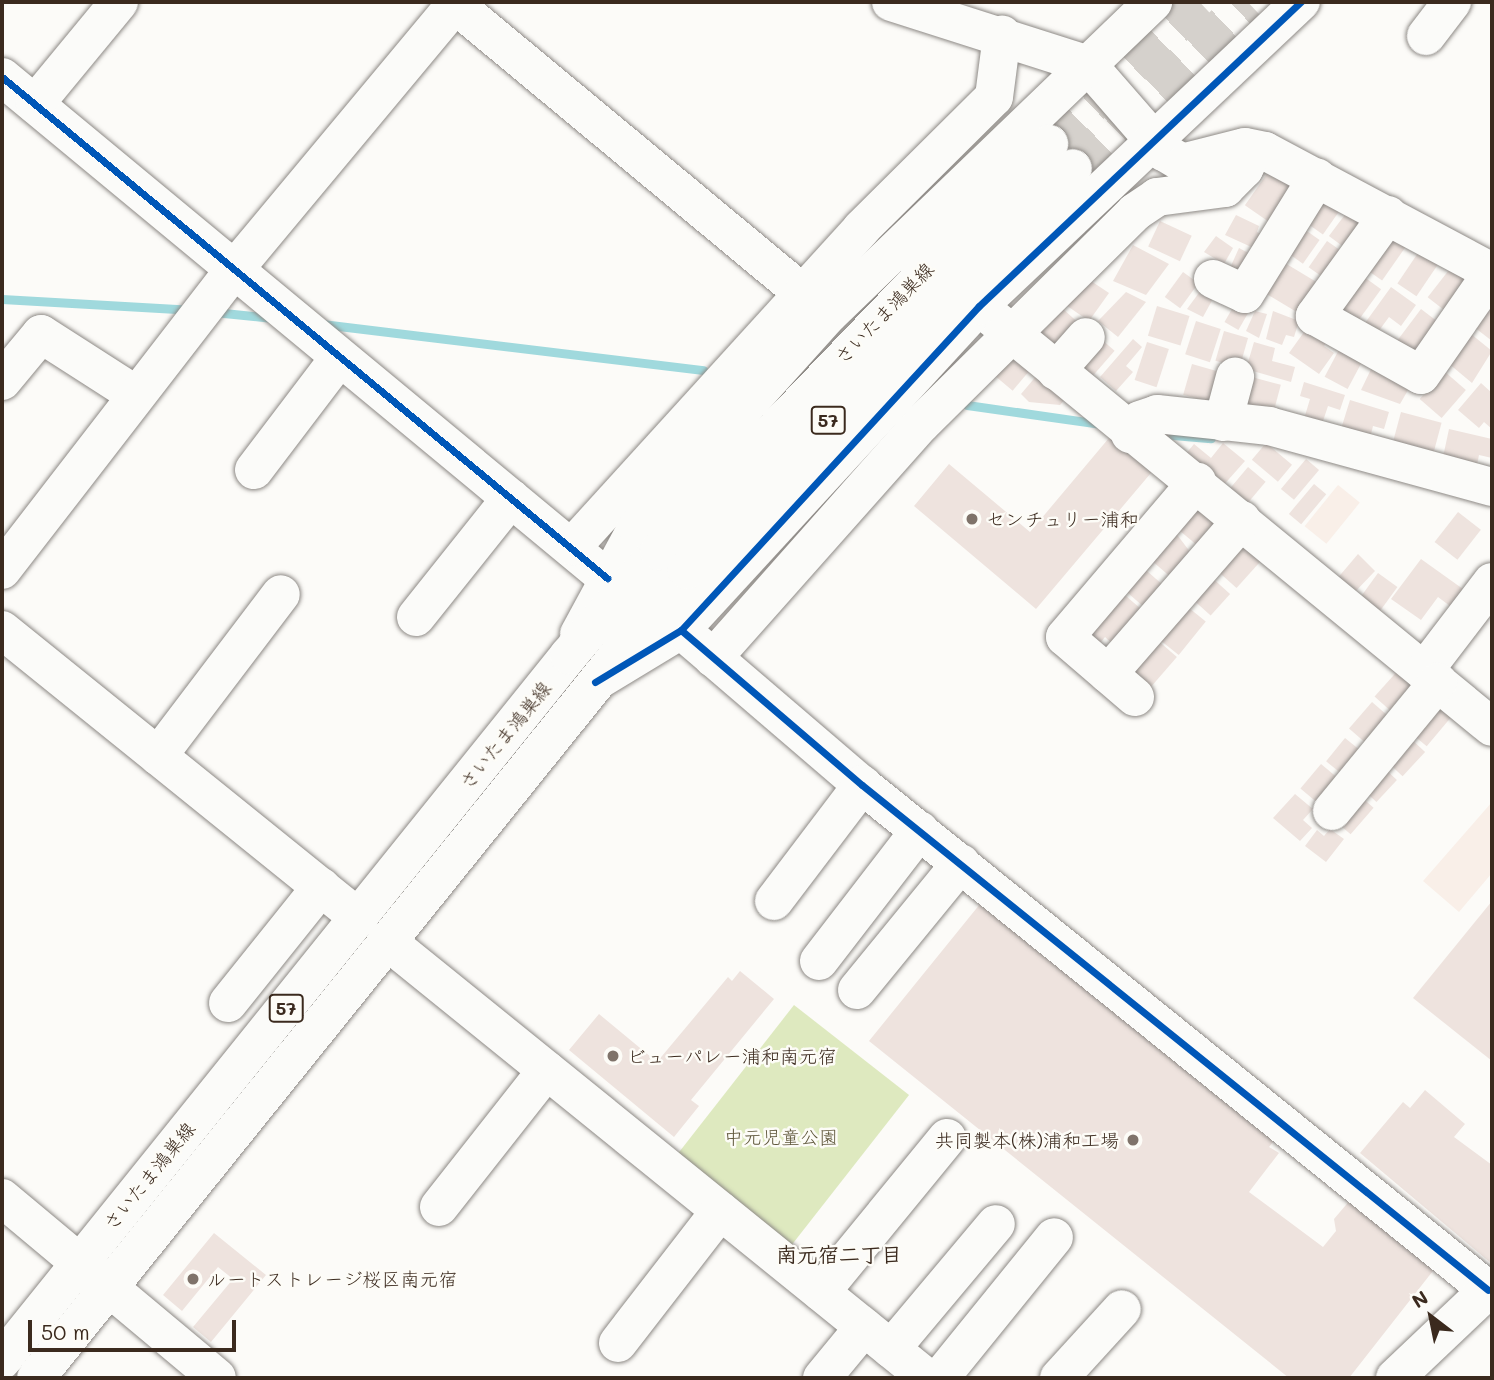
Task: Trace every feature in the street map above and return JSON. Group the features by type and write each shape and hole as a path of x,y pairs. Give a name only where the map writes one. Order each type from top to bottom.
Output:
{"street":[{"path":"35,104 119,2"},
{"path":"2,570 136,395 455,2 815,303"},
{"path":"891,2 947,9 1002,35 1088,65 1153,137 1182,163 1254,149 1317,178 1388,215 1492,272 1421,375 1315,316 1388,215"},
{"path":"572,546 815,303 1088,65 1153,2"},
{"path":"595,682 681,630 979,306 1153,137 1301,2"},
{"path":"1426,36 1452,2"},
{"path":"569,655 607,578 637,527 815,303 994,97 1002,35"},
{"path":"2,78 35,104 214,298 339,358 572,546 607,578"},
{"path":"713,657 920,424 1144,205 1157,197 1224,188 1244,169 1254,149"},
{"name":"さいたま鴻巣線","path":"2,1360 79,1262 373,930 595,682 687,570 1061,156 771,432 569,655 373,930 109,1288 36,1378"},
{"path":"1213,279 1245,294 1317,178"},
{"path":"979,306 1130,434 1197,482 1492,727"},
{"path":"2,381 41,334 136,395"},
{"path":"1056,371 1086,337"},
{"path":"254,470 339,358"},
{"path":"1223,422 1235,377"},
{"path":"1130,434 1140,420 1157,414 1269,426 1492,487"},
{"path":"1197,482 1065,637 1122,686 1242,520"},
{"path":"416,617 511,498"},
{"path":"1332,811 1431,676 1492,582"},
{"path":"158,756 281,594"},
{"path":"2,630 927,1378"},
{"path":"681,630 862,785 1490,1288 1397,1378"},
{"path":"774,901 862,785"},
{"path":"820,961 920,830"},
{"path":"857,990 961,863"},
{"path":"228,1003 321,887"},
{"path":"439,1208 547,1070"},
{"path":"821,1292 947,1138"},
{"path":"2,1198 217,1378"},
{"path":"618,1343 720,1211"},
{"path":"822,1378 877,1338 996,1224"},
{"path":"940,1378 1054,1237"},
{"path":"1059,1378 1122,1309"}],"shaded area":[{"path":"1338,485 1360,503 1326,544 1305,526"},
{"path":"1492,802 1492,873 1459,912 1423,881"}],"green space":[{"name":"中元児童公園","path":"794,1005 909,1095 788,1250 673,1160"}],"building":[{"path":"1273,165 1303,186 1275,226 1245,205"},
{"path":"1328,194 1344,205 1323,234 1307,223"},
{"path":"1350,208 1367,221 1346,249 1329,236"},
{"path":"1236,215 1259,226 1257,232 1268,238 1260,251 1225,235"},
{"path":"1160,221 1192,236 1180,261 1148,246"},
{"path":"1304,229 1320,240 1303,264 1287,253"},
{"path":"1389,234 1406,246 1382,280 1365,268"},
{"path":"1216,236 1233,248 1224,264 1204,252"},
{"path":"1327,241 1344,253 1326,279 1309,267"},
{"path":"1133,245 1169,264 1146,295 1113,281"},
{"path":"1422,247 1441,260 1416,296 1397,283"},
{"path":"1239,248 1256,257 1242,277 1230,268"},
{"path":"1280,260 1317,282 1298,313 1261,291"},
{"path":"1456,261 1480,280 1452,316 1428,297"},
{"path":"1183,272 1198,283 1180,308 1165,297"},
{"path":"1360,274 1381,289 1359,320 1338,305"},
{"path":"1085,277 1109,293 1089,321 1060,301"},
{"path":"1391,287 1416,305 1401,326 1389,317 1378,332 1365,323"},
{"path":"1201,290 1215,295 1203,317 1187,309"},
{"path":"1126,292 1146,302 1118,337 1098,321"},
{"path":"1236,302 1250,310 1238,330 1224,322"},
{"path":"1492,303 1492,341 1474,327"},
{"path":"1157,306 1190,316 1180,346 1148,336"},
{"path":"1063,309 1081,325 1053,356 1036,339"},
{"path":"1421,309 1442,325 1418,357 1397,341"},
{"path":"1255,311 1267,314 1259,338 1246,331"},
{"path":"1273,311 1299,321 1294,337 1286,335 1282,345 1266,339"},
{"path":"1196,321 1221,329 1210,362 1185,354"},
{"path":"1309,325 1329,339 1324,346 1334,353 1319,374 1289,353"},
{"path":"1224,331 1248,338 1239,368 1215,361"},
{"path":"1471,334 1492,351 1472,383 1448,363"},
{"path":"1101,339 1115,351 1091,378 1077,366"},
{"path":"1133,339 1142,347 1126,366 1133,372 1116,391 1100,377"},
{"path":"1147,342 1169,349 1157,387 1135,380"},
{"path":"1254,342 1275,348 1272,361 1295,367 1291,382 1246,369"},
{"path":"1342,344 1365,356 1348,389 1325,377"},
{"path":"1012,351 1032,368 1013,391 993,374"},
{"path":"1374,363 1411,385 1400,404 1361,390"},
{"path":"1192,364 1230,375 1222,406 1183,395"},
{"path":"1444,371 1466,390 1442,418 1420,399"},
{"path":"1038,374 1069,395 1060,405 1029,402 1021,394"},
{"path":"1248,376 1281,385 1274,411 1241,402"},
{"path":"1304,382 1345,395 1340,410 1328,406 1322,424 1304,419 1310,399 1300,396"},
{"path":"1481,383 1492,393 1492,429 1484,422 1479,428 1458,410"},
{"path":"1350,400 1389,412 1384,429 1373,426 1370,438 1341,429"},
{"path":"1401,412 1442,423 1434,453 1393,442"},
{"path":"1449,429 1492,439 1492,458 1479,455 1477,465 1443,457"},
{"name":"センチュリー浦和","path":"1114,432 1156,467 1036,609 914,506 949,464 1030,532"},
{"path":"1223,443 1245,461 1221,488 1184,456 1194,444 1211,458"},
{"path":"1266,443 1292,465 1278,482 1252,460"},
{"path":"1306,459 1319,470 1294,500 1281,489"},
{"path":"1248,467 1266,482 1244,508 1226,493"},
{"path":"1314,484 1326,494 1301,524 1289,514"},
{"path":"1196,500 1219,519 1197,545 1174,526"},
{"path":"1458,512 1481,530 1457,560 1435,542"},
{"path":"1175,532 1194,557 1174,580 1151,560"},
{"path":"1243,536 1265,556 1237,588 1214,568"},
{"path":"1358,554 1375,571 1353,594 1336,580"},
{"path":"1421,559 1463,589 1450,606 1438,597 1421,620 1391,599"},
{"path":"1140,565 1168,589 1149,611 1121,587"},
{"path":"1378,573 1397,587 1378,614 1359,600"},
{"path":"1210,576 1230,594 1211,616 1191,598"},
{"path":"1118,589 1149,616 1119,650 1105,637 1097,647 1080,632"},
{"path":"1184,604 1206,622 1179,655 1157,637"},
{"path":"1155,638 1177,657 1150,688 1128,669"},
{"path":"1402,666 1420,682 1392,713 1375,696"},
{"path":"1438,697 1456,712 1427,746 1409,731"},
{"path":"1372,702 1388,716 1365,742 1349,728"},
{"path":"1409,737 1425,752 1403,776 1386,761"},
{"path":"1345,738 1360,750 1341,773 1326,761"},
{"path":"1321,764 1339,779 1318,803 1300,789"},
{"path":"1383,767 1397,780 1376,802 1363,789"},
{"path":"1295,794 1313,809 1303,820 1312,828 1300,841 1273,818"},
{"path":"1360,796 1374,808 1351,834 1337,822"},
{"path":"1330,829 1344,839 1326,862 1305,846 1317,830 1324,836"},
{"path":"1492,901 1492,1061 1413,998"},
{"name":"共同製本(株)浦和工場","path":"1003,903 1280,1133 1269,1147 1279,1153 1249,1192 1323,1247 1336,1231 1334,1219 1351,1199 1436,1267 1349,1378 1289,1378 869,1041 980,904 991,914"},
{"name":"ビューパレー浦和南元宿","path":"740,971 774,999 691,1100 699,1106 674,1137 569,1050 599,1014 657,1062 728,977 732,981"},
{"path":"1425,1090 1465,1124 1454,1137 1492,1165 1492,1264 1360,1153 1403,1102 1410,1108"},
{"path":"214,1233 266,1275 211,1342 193,1327 233,1279 218,1267 182,1311 163,1295"}],"waterway":[{"path":"2,299 190,310"},
{"path":"214,312 273,318"},
{"path":"322,324 703,370"},
{"path":"967,405 1100,424"},
{"path":"1173,435 1211,438"}],"tunnel":[{"path":"1049,144 1200,2"},
{"path":"1073,168 1248,2"}],"cycle path":[{"path":"595,682 681,630 979,306 1301,2"},
{"path":"2,77 607,578"},
{"path":"681,630 862,785 1488,1290"}],"place":[{"name":"センチュリー浦和","path":"972,519"},
{"name":"ビューパレー浦和南元宿","path":"613,1056"},
{"name":"共同製本(株)浦和工場","path":"1133,1140"},
{"name":"ルートストレージ桜区南元宿","path":"193,1279"}],"district":[{"name":"南元宿二丁目","path":"839,1254"}]}
